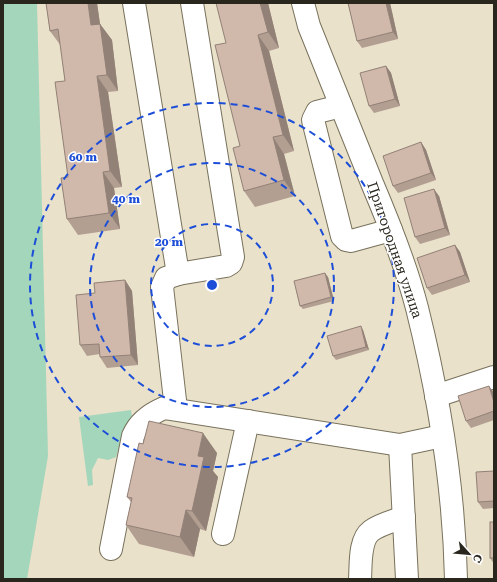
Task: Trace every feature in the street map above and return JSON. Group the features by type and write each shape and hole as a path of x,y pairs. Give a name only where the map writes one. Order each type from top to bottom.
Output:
{"street":[{"path":"134,3 178,274"},
{"path":"176,409 162,287 166,278 178,274 226,266 231,263 233,257 192,3"},
{"name":"Пригородная улица","path":"304,3 309,26 391,230 417,307 436,396 442,436 455,536 456,579"},
{"path":"342,106 317,112 313,120 342,236 346,240 350,240 391,230"},
{"path":"436,396 494,378"},
{"path":"111,549 133,436 138,426 157,411 164,408 400,445 442,436"},
{"path":"223,534 248,421"},
{"path":"400,445 407,579"},
{"path":"360,579 364,542 367,535 372,530 404,517"}],"green space":[{"path":"3,3 37,3 48,456 27,579 3,579"},
{"path":"131,410 132,417 125,426 116,457 108,460 98,458 92,470 93,485 88,486 79,417"}],"building":[{"path":"46,3 88,3 91,25 100,24 107,75 97,76 110,171 103,172 109,213 67,219 61,178 68,177 55,82 65,81 58,29 50,31"},
{"path":"216,3 260,3 268,32 258,35 283,135 273,137 284,180 244,191 233,148 240,146 215,45 226,43"},
{"path":"348,3 386,3 393,32 357,41"},
{"path":"386,66 395,99 369,106 360,73"},
{"path":"421,142 431,173 393,186 383,156"},
{"path":"434,189 445,228 415,237 404,198"},
{"path":"455,245 465,275 427,288 417,258"},
{"path":"325,273 331,297 300,306 294,281"},
{"path":"125,280 131,355 100,357 99,344 80,345 76,295 95,293 94,283"},
{"path":"361,326 366,347 333,356 327,336"},
{"path":"489,386 494,402 494,411 466,421 458,396"},
{"path":"149,421 203,433 198,456 204,457 192,511 186,510 180,537 126,525 132,498 127,497 139,443 143,444"},
{"path":"494,471 494,501 478,502 476,472"},
{"path":"490,522 494,522 494,558 490,558"}]}
